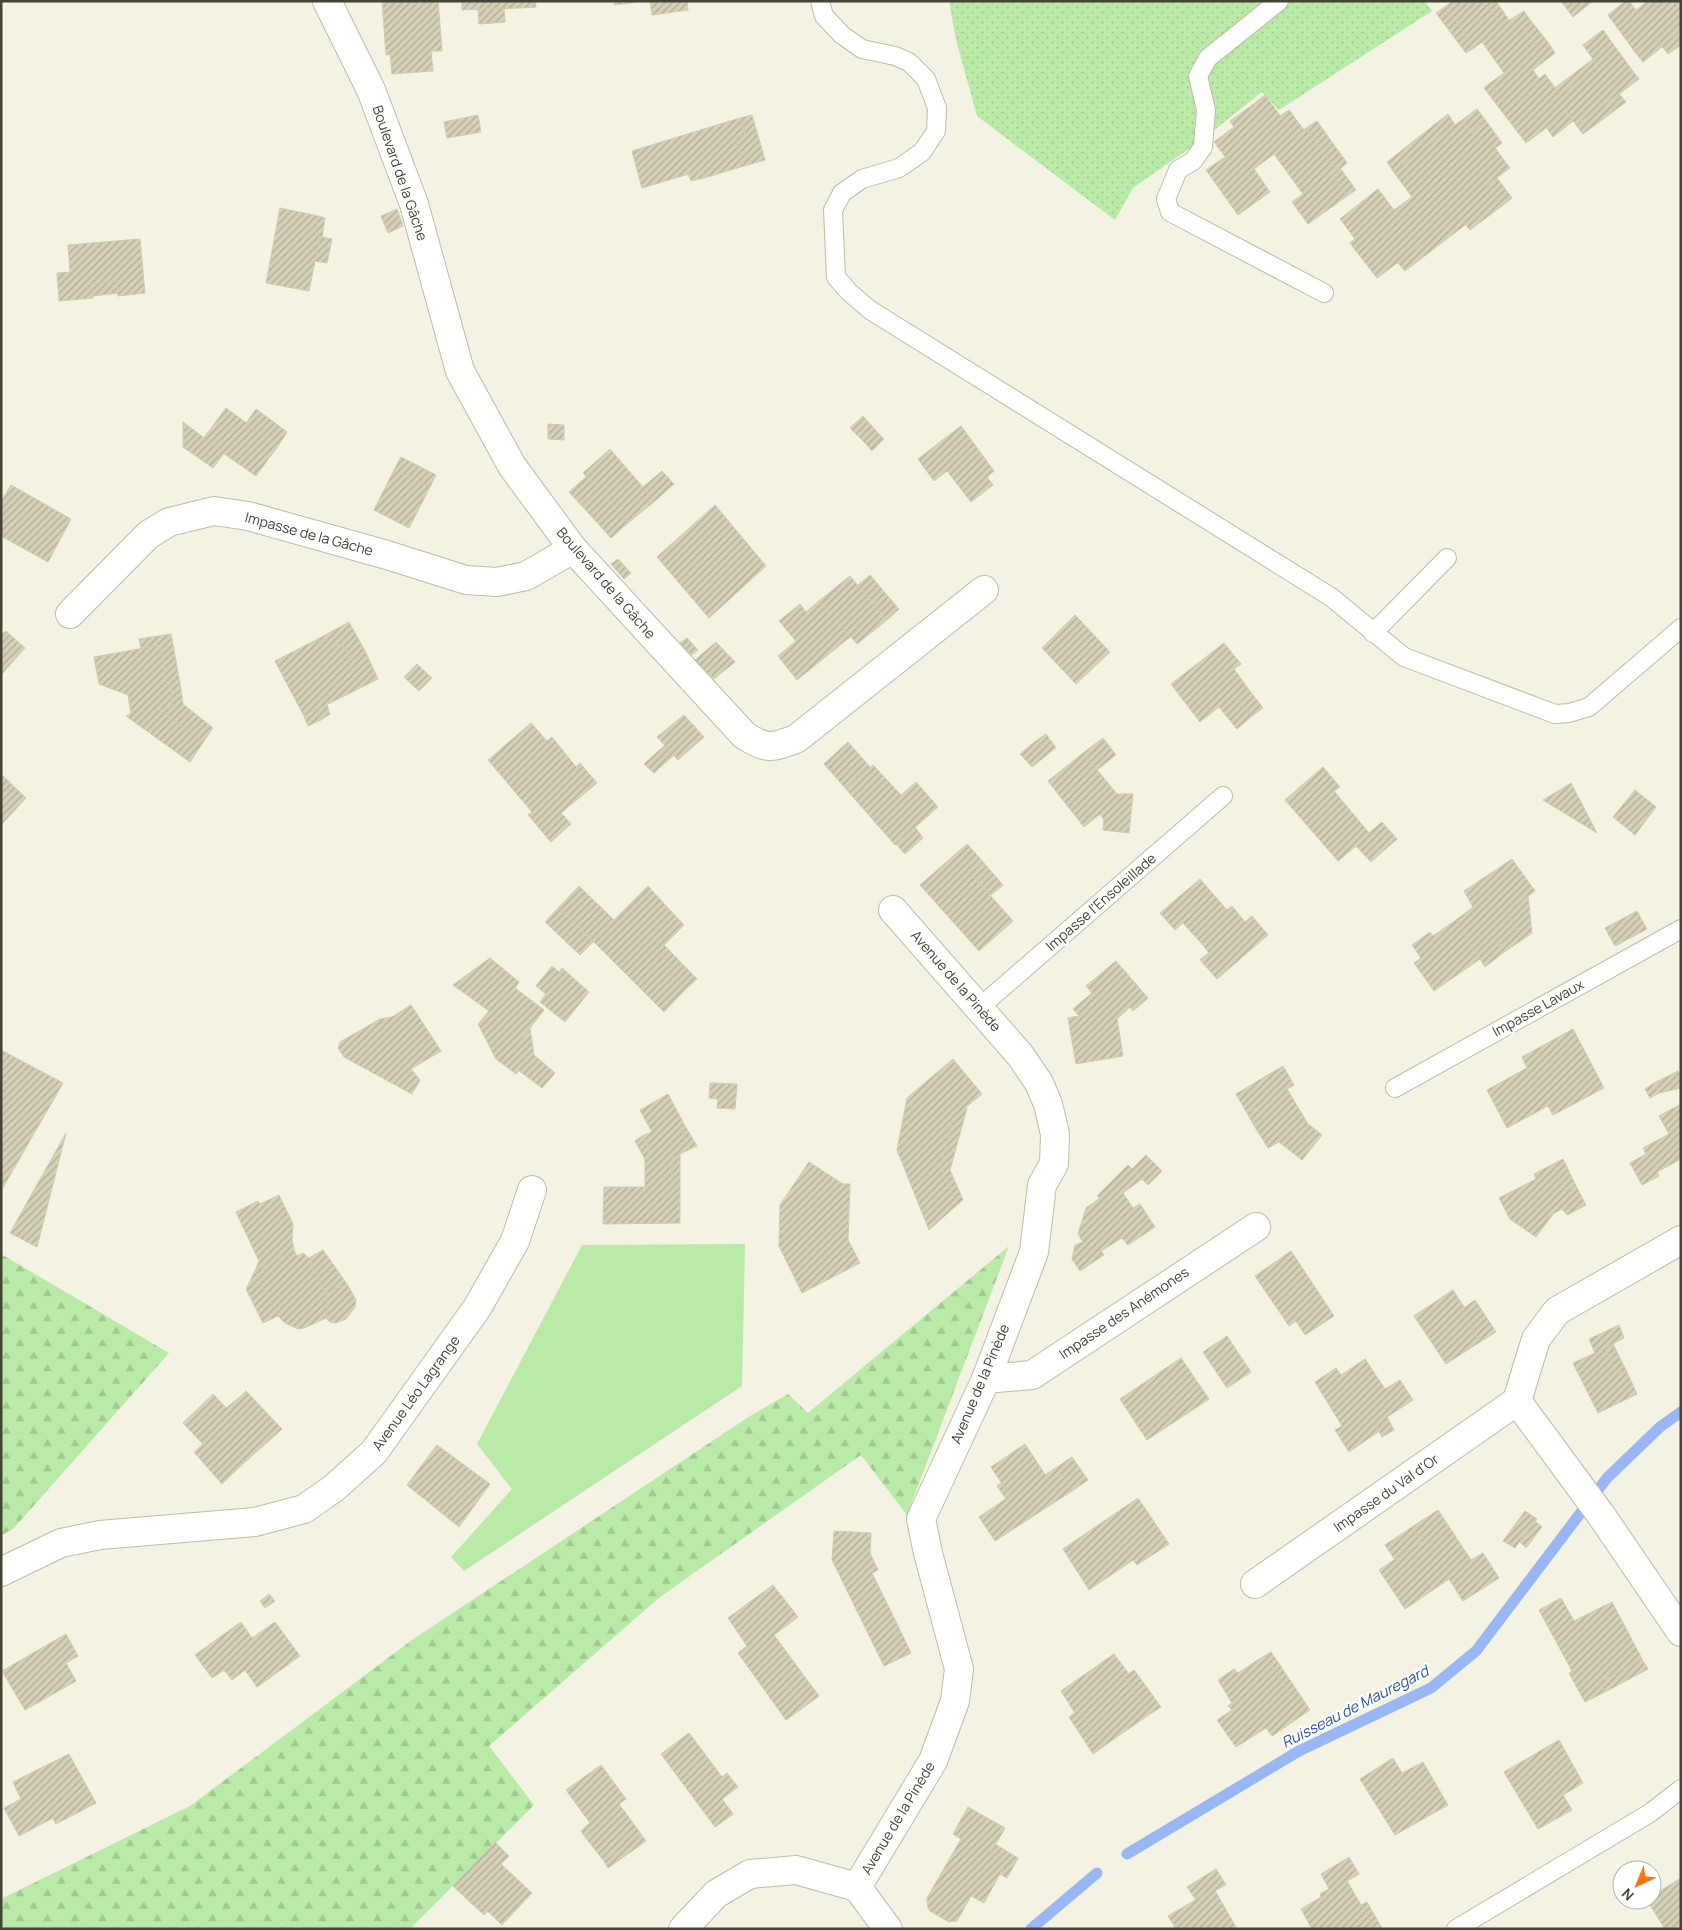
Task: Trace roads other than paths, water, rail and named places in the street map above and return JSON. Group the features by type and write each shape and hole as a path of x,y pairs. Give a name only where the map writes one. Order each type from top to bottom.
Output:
{"street":[{"name":"Boulevard de la Gâche","path":"327,1 371,90 414,204 460,371 512,466 573,549 744,735 762,746 777,746 796,739 984,590"},
{"name":"Impasse de la Gâche","path":"70,614 148,535 169,522 214,511 248,516 387,555 466,580 497,582 526,576 573,549"},
{"name":"Avenue de la Pinède","path":"857,1887 933,1760 955,1701 959,1669 928,1553 921,1519 986,1379 1034,1252 1042,1185 1054,1164 1055,1134 1048,1104 1039,1083 1020,1055 893,910"},
{"name":"Avenue Léo Lagrange","path":"1,1572 61,1544 100,1535 255,1522 304,1509 334,1488 374,1452 477,1308 515,1241 532,1190"},
{"name":"Impasse des Anémones","path":"986,1379 1032,1375 1256,1226"},
{"path":"1681,1240 1557,1311 1536,1340 1516,1402 1602,1515 1681,1632"},
{"name":"Impasse du Val d'Or","path":"1255,1584 1516,1402"},
{"name":"Avenue de la Pinède","path":"683,1929 716,1894 750,1874 796,1870 857,1887 888,1929"}],"lane":[{"path":"820,1 824,16 842,35 862,49 895,56 909,62 926,79 937,108 936,131 922,152 899,168 862,179 842,193 833,210 836,277 849,292 870,310 1331,597 1404,657 1555,714 1569,713 1589,708 1681,628"},
{"path":"1279,1 1208,58 1198,76 1206,110 1203,147 1192,161 1178,170 1166,199 1170,212 1324,293"},
{"path":"1373,633 1447,558"},
{"name":"Impasse l’Ensoleillade","path":"980,1008 1223,796"},
{"name":"Impasse Lavaux","path":"1395,1088 1681,929"},
{"path":"1456,1929 1650,1813 1681,1789"}],"waterway":[{"name":"Ruisseau de Mauregard","path":"1127,1854 1299,1751 1431,1688 1476,1651 1607,1478 1660,1427 1681,1412"},
{"name":"Ruisseau de Mauregard","path":"1031,1929 1097,1873"}]}
